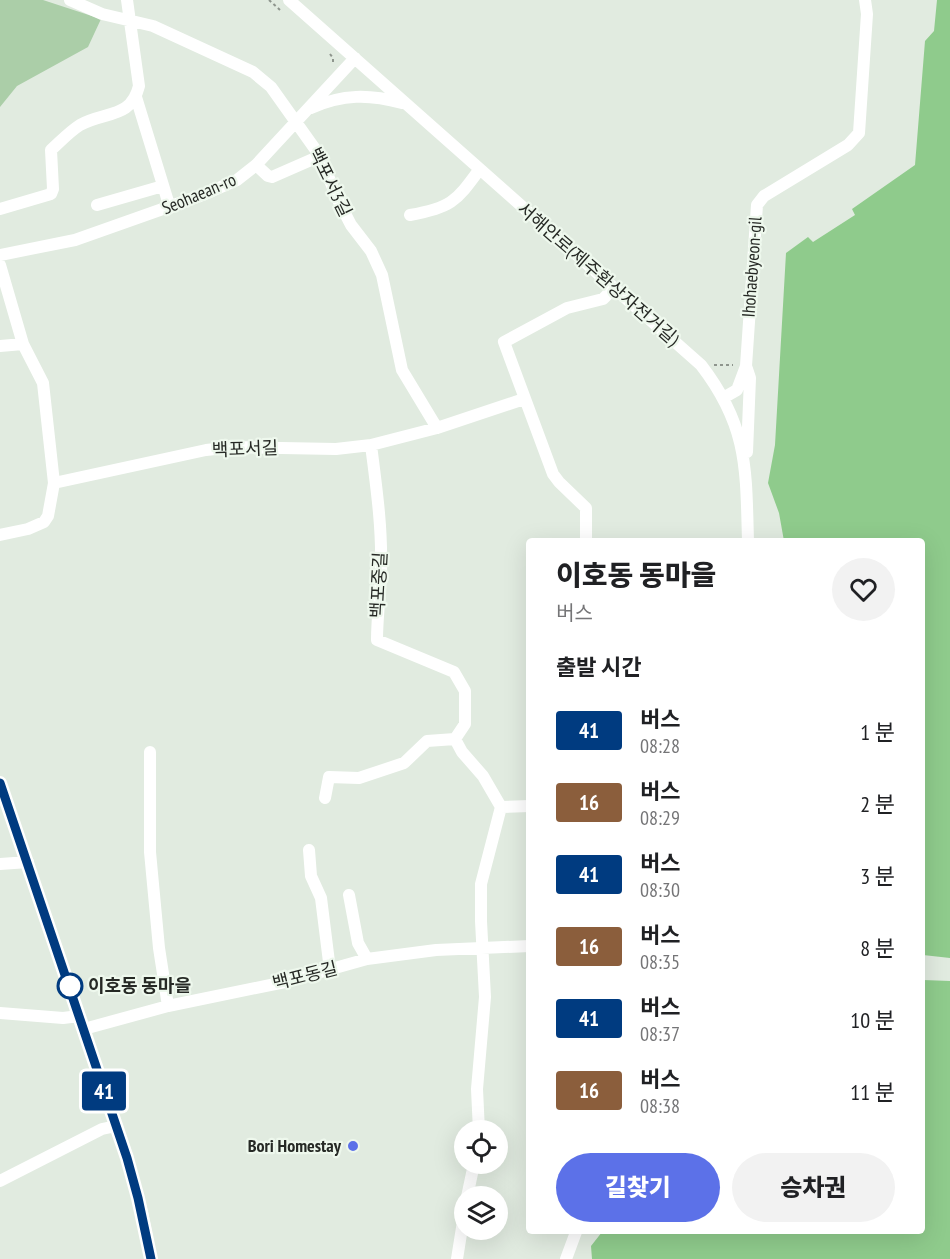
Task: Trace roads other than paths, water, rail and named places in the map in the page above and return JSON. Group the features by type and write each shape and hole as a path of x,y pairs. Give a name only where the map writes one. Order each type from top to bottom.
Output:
{"street":[{"name":"백포서3길","path":"70,0 102,14 153,26 254,72 301,116 337,198 351,225 371,251 382,275 402,370 437,428"},
{"path":"0,209 51,194 53,189 51,150 83,124 121,111 130,106 136,97 139,86 127,0"},
{"name":"서해안로(제주환상자전거길)","path":"289,0 479,170 686,350 706,372 723,398 743,449 748,538"},
{"name":"Ihohaebyeon-gil","path":"746,480 750,378 746,366 757,205 764,196 848,144 859,133 867,14 865,0"},
{"name":"Seohaean-ro","path":"0,255 75,240 222,188 248,173 355,58"},
{"path":"301,116 326,102 350,96 373,96 405,104"},
{"path":"136,97 170,208"},
{"path":"256,165 268,176 273,177 320,156"},
{"path":"410,215 447,206 462,194 479,170"},
{"path":"97,206 163,186"},
{"path":"0,265 23,344 43,383 54,483 48,516 44,522 28,529 0,535"},
{"path":"585,538 586,508 553,474 504,342 567,308 603,299 614,288"},
{"path":"0,346 23,344"},
{"path":"723,398 737,390 746,366"},
{"name":"백포서길","path":"54,483 206,450 234,447 336,449 371,445 437,428 524,399"},
{"name":"백포중길","path":"371,445 380,521 382,568 377,613 377,640 454,672 465,691 465,724 455,739"},
{"path":"325,798 328,777 359,778 404,763 427,741 455,739 462,752 483,776 501,807 482,877 481,921 486,997 477,1089 478,1120"},
{"path":"150,753 150,852 159,948 168,1006"},
{"path":"0,783 135,1185 151,1259"},
{"path":"501,807 526,806"},
{"path":"309,850 311,876 321,898 330,970"},
{"path":"0,864 28,862"},
{"path":"349,895 358,943 367,959"},
{"name":"백포동길","path":"84,1029 168,1006 285,982 367,959 435,950 526,946"},
{"path":"0,1013 63,1018 80,1016"},
{"path":"0,1181 102,1129 116,1126"},
{"path":"566,1259 575,1234"},
{"path":"457,1259 460,1240"}],"place":[{"name":"이호동 동마을","path":"70,986"},
{"name":"Bori Homestay","path":"353,1146"}]}
